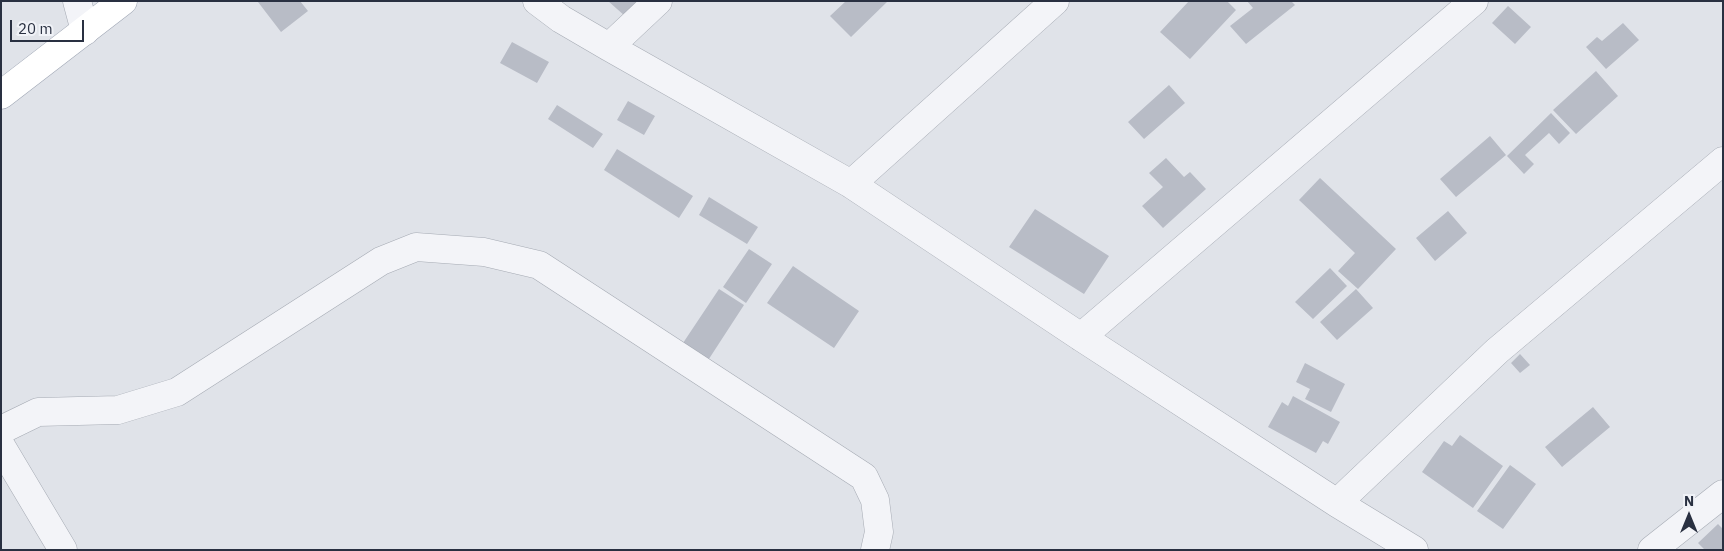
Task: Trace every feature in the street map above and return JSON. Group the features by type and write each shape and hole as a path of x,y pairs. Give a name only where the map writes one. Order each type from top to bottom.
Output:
{"main road":[{"path":"1,95 123,1"}],"street":[{"path":"77,1 85,31"},
{"path":"537,1 561,19 609,47 851,184 1081,337 1337,503 1414,550"},
{"path":"609,47 658,1"},
{"path":"851,184 1054,1"},
{"path":"1081,337 1474,1"},
{"path":"1337,503 1497,352 1723,161"},
{"path":"1,430 38,412 118,410 177,392 381,261 416,248 484,252 539,265 864,477 875,500 879,532 875,550"},
{"path":"1,446 63,550"},
{"path":"1652,550 1723,494"}],"building":[{"path":"259,1 300,1 308,11 281,32"},
{"path":"608,1 647,1 634,24"},
{"path":"846,1 888,1 851,37 830,16"},
{"path":"1189,1 1227,1 1236,10 1190,59 1160,32"},
{"path":"1247,1 1291,1 1295,5 1246,44 1230,26 1253,8"},
{"path":"1508,6 1531,27 1515,44 1492,23"},
{"path":"1623,23 1639,40 1606,69 1586,47 1597,37 1602,41"},
{"path":"512,42 549,62 537,83 500,63"},
{"path":"1596,71 1618,96 1576,134 1553,110"},
{"path":"1169,85 1185,103 1144,139 1128,122"},
{"path":"628,101 655,116 644,135 617,120"},
{"path":"557,105 603,134 593,148 548,119"},
{"path":"1551,113 1570,133 1559,144 1549,133 1525,155 1534,164 1524,174 1507,156"},
{"path":"1490,136 1506,155 1456,197 1440,179"},
{"path":"617,149 693,196 679,218 604,170"},
{"path":"1166,158 1184,177 1190,172 1206,189 1163,228 1142,206 1163,187 1149,173"},
{"path":"1320,178 1396,249 1358,289 1338,271 1355,253 1299,200"},
{"path":"709,197 758,227 747,244 699,215"},
{"path":"1035,209 1109,256 1084,294 1009,247"},
{"path":"1448,211 1467,233 1435,261 1416,238"},
{"path":"749,249 772,264 746,303 723,287"},
{"path":"793,266 859,311 834,348 767,303"},
{"path":"1330,268 1347,286 1313,319 1295,302"},
{"path":"719,289 744,305 705,365 679,349"},
{"path":"1356,289 1373,308 1337,340 1320,322"},
{"path":"1520,354 1530,365 1520,373 1511,363"},
{"path":"1305,363 1345,384 1331,412 1305,399 1310,389 1296,382"},
{"path":"1293,396 1340,422 1328,444 1323,441 1316,453 1268,427 1282,402 1288,406"},
{"path":"1593,407 1610,427 1562,467 1545,447"},
{"path":"1460,435 1503,466 1473,508 1422,472 1444,441 1452,446"},
{"path":"1510,465 1536,484 1503,529 1477,511"},
{"path":"1718,524 1723,529 1723,550 1705,550 1698,543"}]}
